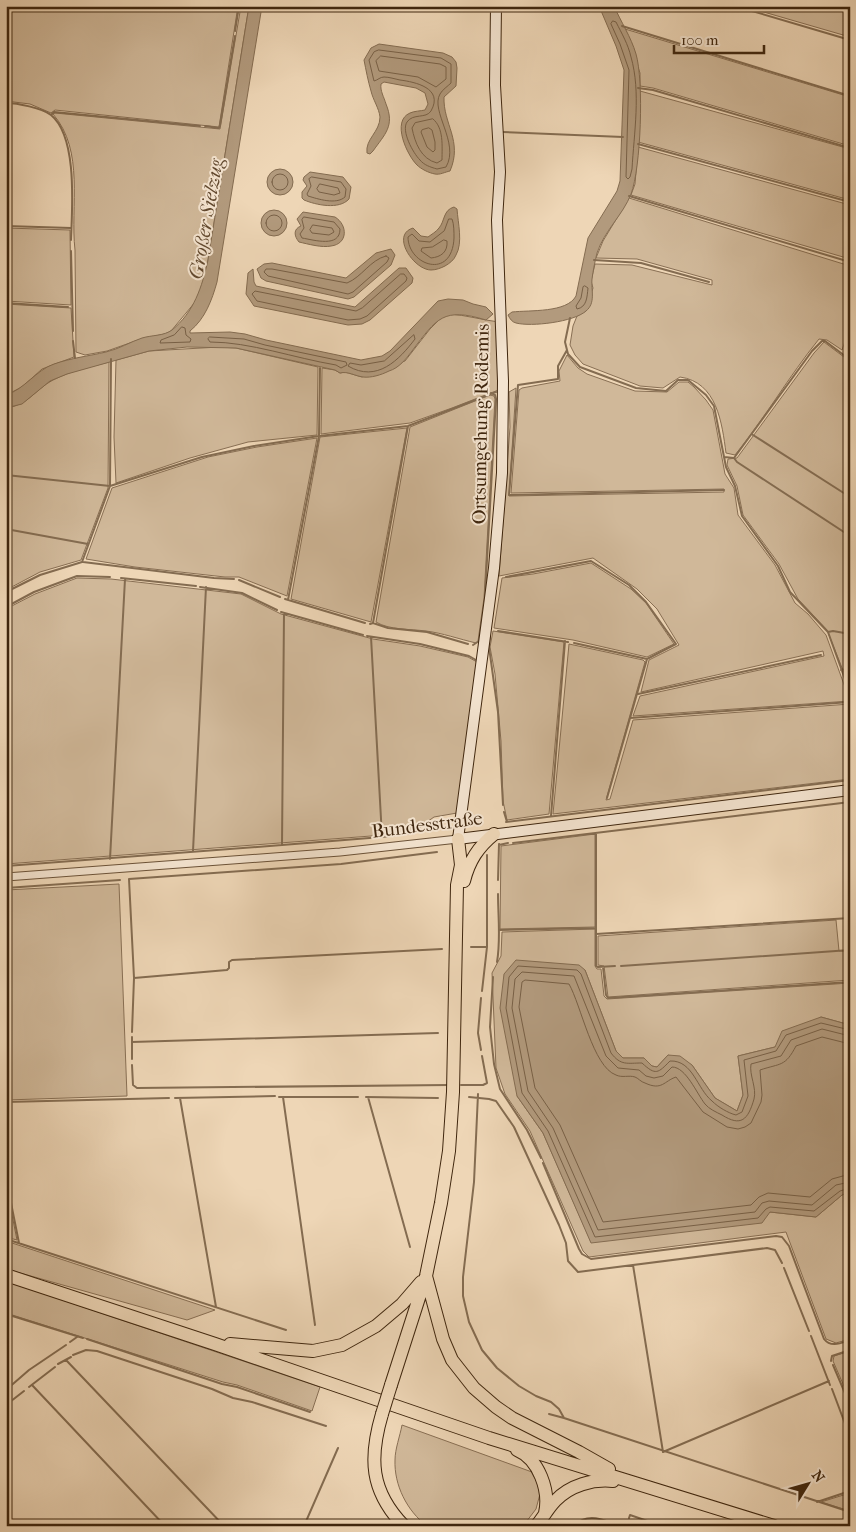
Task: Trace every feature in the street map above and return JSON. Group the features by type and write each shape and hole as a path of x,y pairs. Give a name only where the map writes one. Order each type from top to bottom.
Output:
{"highway":[{"path":"458,913 465,878 471,862 484,842 494,834"},
{"path":"404,1526 382,1494 377,1483 373,1462 382,1414 426,1276 442,1203 452,1109 458,913 453,855 454,846 458,839"},
{"path":"6,1276 215,1344 490,1438 774,1526"},
{"path":"215,1344 313,1351 342,1345 368,1332 382,1321 402,1304 426,1276"},
{"path":"426,1276 446,1346 458,1369 474,1388 512,1418 631,1481"},
{"path":"490,1438 525,1453 533,1464 540,1474 547,1495 545,1514"},
{"path":"536,1526 560,1496 584,1484 599,1480 631,1481"}],"main road":[{"name":"Ortsumgehung Rödemis","path":"458,839 494,568 502,473 502,381 497,220 500,172 495,85 496,6"},
{"name":"Bundesstraße","path":"458,839 850,790"}],"street":[{"name":"Bundesstraße","path":"6,877 340,852 458,839"}],"shaded area":[{"path":"6,6 238,6 219,127 55,110 51,113 30,104 6,101"},
{"path":"241,6 249,6 208,260 196,301 171,331 165,334 144,338 107,351 85,355 76,352 73,162 63,129 53,114 220,129"},
{"path":"743,6 850,6 850,37"},
{"path":"625,29 850,97 850,146 653,88 640,86 640,73"},
{"path":"640,91 850,149 850,200 638,142"},
{"path":"638,147 850,205 850,259 631,195 635,184"},
{"path":"629,198 850,266 850,327 842,350 827,340 819,339 735,455 726,453 719,417 710,395 692,380 680,377 663,388 640,386 583,364 575,355 570,345 573,326 577,316 586,311 593,288 591,281 595,264 632,265 712,285 712,280 637,259 596,258 603,241"},
{"path":"6,228 70,230 71,305 6,301"},
{"path":"6,304 71,308 74,357 42,369 22,387 6,395"},
{"path":"449,314 499,322 501,389 410,423 321,434 322,368 362,377 405,361 430,329 441,318"},
{"path":"824,342 844,357 850,365 850,688 827,630 798,599 779,564 743,515 737,486 727,465 728,459 737,458"},
{"path":"219,347 236,348 318,367 317,435 248,442 190,458 116,483 114,437 116,360 149,351"},
{"path":"567,355 578,368 587,374 635,391 667,392 679,382 688,382 706,400 713,410 725,474 734,488 738,515 775,565 795,603 808,614 826,635 850,701 633,716 640,696 824,656 823,651 641,692 649,660 679,645 657,609 637,589 593,558 499,576 510,427 509,392 516,388 509,496 724,492 724,489 511,493 519,390 560,381 559,371"},
{"path":"109,362 108,488 81,560 40,572 6,590 6,408 20,404 46,384 60,377"},
{"path":"490,395 494,396 495,399 484,598 478,641 476,643 432,632 381,625 376,622 410,427"},
{"path":"407,428 371,622 291,599 320,437"},
{"path":"317,438 287,596 239,577 135,567 86,559 112,488 208,457"},
{"path":"591,563 631,589 646,603 674,644 647,657 573,640 494,628 502,578"},
{"path":"77,578 111,579 241,594 281,614 373,639 420,646 468,657 477,662 457,813 434,817 418,830 384,835 6,864 6,609 35,594"},
{"path":"493,631 564,642 549,814 507,820 503,801 501,741 495,674 490,647"},
{"path":"569,644 645,662 606,800 610,799 633,720 850,704 850,779 553,814"},
{"path":"595,834 595,927 500,929 501,846"},
{"path":"119,884 127,1096 6,1100 6,890"},
{"path":"836,920 839,951 850,951 850,980 608,997 604,966 598,965 598,936"},
{"path":"595,929 595,966 597,969 601,969 604,996 607,999 850,983 850,1025 821,1017 775,1047 738,1056 743,1095 737,1111 715,1098 692,1065 668,1055 657,1067 652,1066 644,1058 623,1058 616,1051 585,970 517,1096 543,1133 591,1242 770,1212 816,1217 842,1195 850,1192 850,1339 836,1343 826,1339 786,1232 589,1257 583,1251 530,1131 505,1094 496,1068 492,973 501,956 502,932"},
{"path":"6,1185 17,1240 6,1237"},
{"path":"6,1241 215,1310 187,1320 6,1269"},
{"path":"6,1281 320,1387 312,1411 237,1385 6,1313"},
{"path":"850,1351 850,1400 833,1361 834,1356"},
{"path":"402,1425 532,1472 541,1490 536,1509 523,1526 427,1526 413,1513 399,1488 395,1469 395,1456"},
{"path":"850,1493 850,1511 821,1502"}],"water":[{"path":"249,6 262,6 217,282 207,309 190,333 230,332 245,334 361,360 382,356 390,351 438,301 448,299 463,300 486,307 493,314 486,320 460,315 450,315 442,318 428,330 399,365 393,370 373,377 340,373 335,370 236,348 187,347 149,351 67,374 50,381 22,404 6,408 6,395 48,367 67,360 111,351 142,338 169,332 180,323 191,307 200,289 208,260"},
{"path":"599,6 614,6 636,54 641,103 637,165 631,194 628,202 604,237 597,253 592,279 592,300 589,308 580,315 563,321 532,324 516,323 508,315 512,312 557,308 565,305 576,296 588,238 617,191 620,181 624,70"},
{"path":"379,44 443,53 452,57 456,62 456,86 444,97 446,116 454,142 450,171 441,174 430,173 417,165 405,146 401,130 404,117 412,112 425,110 428,104 425,93 416,88 384,82 381,84 389,112 389,124 385,134 373,151 370,154 367,153 368,144 378,127 380,117 364,60 371,48"},
{"path":"280,169 290,172 293,182 290,192 280,195 270,192 267,182 270,172"},
{"path":"310,172 343,177 351,187 349,199 334,205 315,204 304,200 302,192 307,186 303,180"},
{"path":"454,207 457,209 460,239 455,257 450,263 435,270 424,268 412,259 407,252 404,244 406,232 413,228 421,236 428,237 438,229 450,208"},
{"path":"274,210 283,214 287,223 283,232 274,236 265,232 261,223 265,214"},
{"path":"303,212 335,217 339,220 344,229 341,242 337,245 327,246 299,242 295,233 301,226 297,219"},
{"path":"391,249 395,255 391,265 354,297 348,299 266,281 261,278 257,269 264,264 272,263 346,278 376,253"},
{"path":"399,268 406,268 413,278 412,283 370,320 362,324 348,325 254,306 246,294 248,273 253,269 256,286 355,307"},
{"path":"516,960 579,965 585,970 616,1051 623,1058 644,1058 652,1066 657,1067 668,1055 680,1056 692,1065 715,1098 737,1111 743,1095 738,1056 775,1047 782,1031 821,1017 850,1025 850,1192 842,1195 816,1217 770,1212 762,1223 591,1243 543,1133 517,1096 500,1008 504,974"}],"waterway":[{"path":"235,31 239,6"},
{"path":"735,6 850,40"},
{"path":"622,26 850,96"},
{"path":"219,128 235,36"},
{"path":"638,88 653,90 850,148"},
{"path":"6,103 42,110 51,115 60,125 66,139 72,174 71,240"},
{"path":"51,115 54,112 200,126"},
{"path":"205,126 218,128"},
{"path":"503,132 623,137"},
{"path":"638,144 850,202"},
{"path":"629,196 850,262"},
{"path":"6,226 71,228"},
{"path":"71,251 73,331"},
{"path":"594,260 641,263 709,282"},
{"path":"6,303 68,307"},
{"path":"570,318 565,342 568,354 580,367 636,388 666,391 678,380 688,380 706,395 714,406 726,467 735,486 742,516 778,566 790,592 828,632 850,693"},
{"path":"850,335 845,350 850,364"},
{"path":"73,341 75,358"},
{"path":"724,457 734,458 812,351 822,341 825,341 845,356"},
{"path":"567,350 558,366 558,379 518,385 509,495 724,490"},
{"path":"6,592 40,575 82,562 110,486 111,359"},
{"path":"320,368 319,436 408,426 496,392"},
{"path":"485,596 496,399 495,395 491,393"},
{"path":"373,623 408,426"},
{"path":"753,435 850,497"},
{"path":"6,475 110,486 202,457 254,446 319,436 288,600"},
{"path":"734,458 737,462 850,536"},
{"path":"6,529 88,544"},
{"path":"506,577 591,561 629,585 646,602 676,644 647,659"},
{"path":"83,562 234,579"},
{"path":"6,607 34,592 77,576 110,577"},
{"path":"121,578 196,586"},
{"path":"110,859 125,579"},
{"path":"239,580 280,597"},
{"path":"200,587 242,593 277,610"},
{"path":"193,851 206,587"},
{"path":"285,599 365,623"},
{"path":"473,645 479,641 484,608"},
{"path":"281,612 363,635"},
{"path":"284,613 282,845 382,837 371,637"},
{"path":"370,624 427,632 468,644"},
{"path":"498,631 568,642"},
{"path":"828,632 850,634"},
{"path":"367,636 420,644 469,656 476,660"},
{"path":"490,636 489,647 498,712 503,805"},
{"path":"551,816 565,641"},
{"path":"574,643 647,659 607,798"},
{"path":"638,694 821,655"},
{"path":"841,670 850,669"},
{"path":"630,718 850,702"},
{"path":"506,822 850,780"},
{"path":"513,843 850,802"},
{"path":"504,812 507,822"},
{"path":"382,837 414,833"},
{"path":"596,833 596,966 615,966"},
{"path":"499,845 508,843"},
{"path":"498,880 499,844"},
{"path":"6,866 282,845"},
{"path":"132,1032 134,978 129,879 341,864 437,852"},
{"path":"482,991 487,947 487,855"},
{"path":"6,888 120,880"},
{"path":"497,962 499,936 498,894"},
{"path":"596,934 850,918"},
{"path":"499,930 596,928"},
{"path":"471,947 487,947"},
{"path":"134,978 227,970 229,962 232,960 442,949"},
{"path":"621,966 850,950"},
{"path":"603,967 608,998 850,982"},
{"path":"493,977 490,1027 494,1064 500,1089 527,1130 541,1158"},
{"path":"481,998 478,1033 481,1050"},
{"path":"132,1042 438,1033"},
{"path":"132,1037 132,1059"},
{"path":"461,1085 483,1085 487,1083 482,1056"},
{"path":"132,1065 133,1085 137,1088 449,1085"},
{"path":"478,1094 474,1182 463,1277 463,1296 469,1322 482,1350 497,1368 519,1386 551,1402 559,1409 564,1418 850,1512"},
{"path":"175,1098 275,1096"},
{"path":"279,1097 358,1097"},
{"path":"283,1097 315,1325"},
{"path":"366,1097 438,1098"},
{"path":"368,1097 410,1247"},
{"path":"469,1097 496,1101 514,1127 559,1225 566,1243 568,1261 578,1272 767,1248 775,1250 782,1263"},
{"path":"6,1102 169,1098"},
{"path":"180,1098 216,1307"},
{"path":"543,1163 582,1254 591,1259 776,1236 782,1237 789,1246 824,1339 833,1344 850,1340"},
{"path":"6,1178 19,1243"},
{"path":"6,1239 286,1330"},
{"path":"633,1265 663,1452 829,1381"},
{"path":"784,1268 809,1331"},
{"path":"6,1314 83,1338"},
{"path":"811,1336 830,1385"},
{"path":"70,1342 77,1337"},
{"path":"87,1339 310,1412"},
{"path":"6,1390 29,1370 66,1345"},
{"path":"73,1355 86,1350 97,1351 212,1389 233,1398 252,1402 326,1426"},
{"path":"831,1361 832,1356 850,1350"},
{"path":"58,1364 71,1357"},
{"path":"66,1360 224,1526"},
{"path":"833,1365 850,1405"},
{"path":"29,1387 55,1367"},
{"path":"32,1385 165,1526"},
{"path":"832,1389 850,1437"},
{"path":"6,1405 24,1391"},
{"path":"549,1414 564,1418"},
{"path":"304,1526 338,1448"},
{"path":"817,1502 850,1491"},
{"path":"629,1518 630,1515 662,1526"},
{"path":"6,1516 15,1526"},
{"path":"574,1526 580,1521 591,1518 597,1518 621,1526"}],"water label":[{"name":"Großer Sielzug","path":"206,219"}]}
